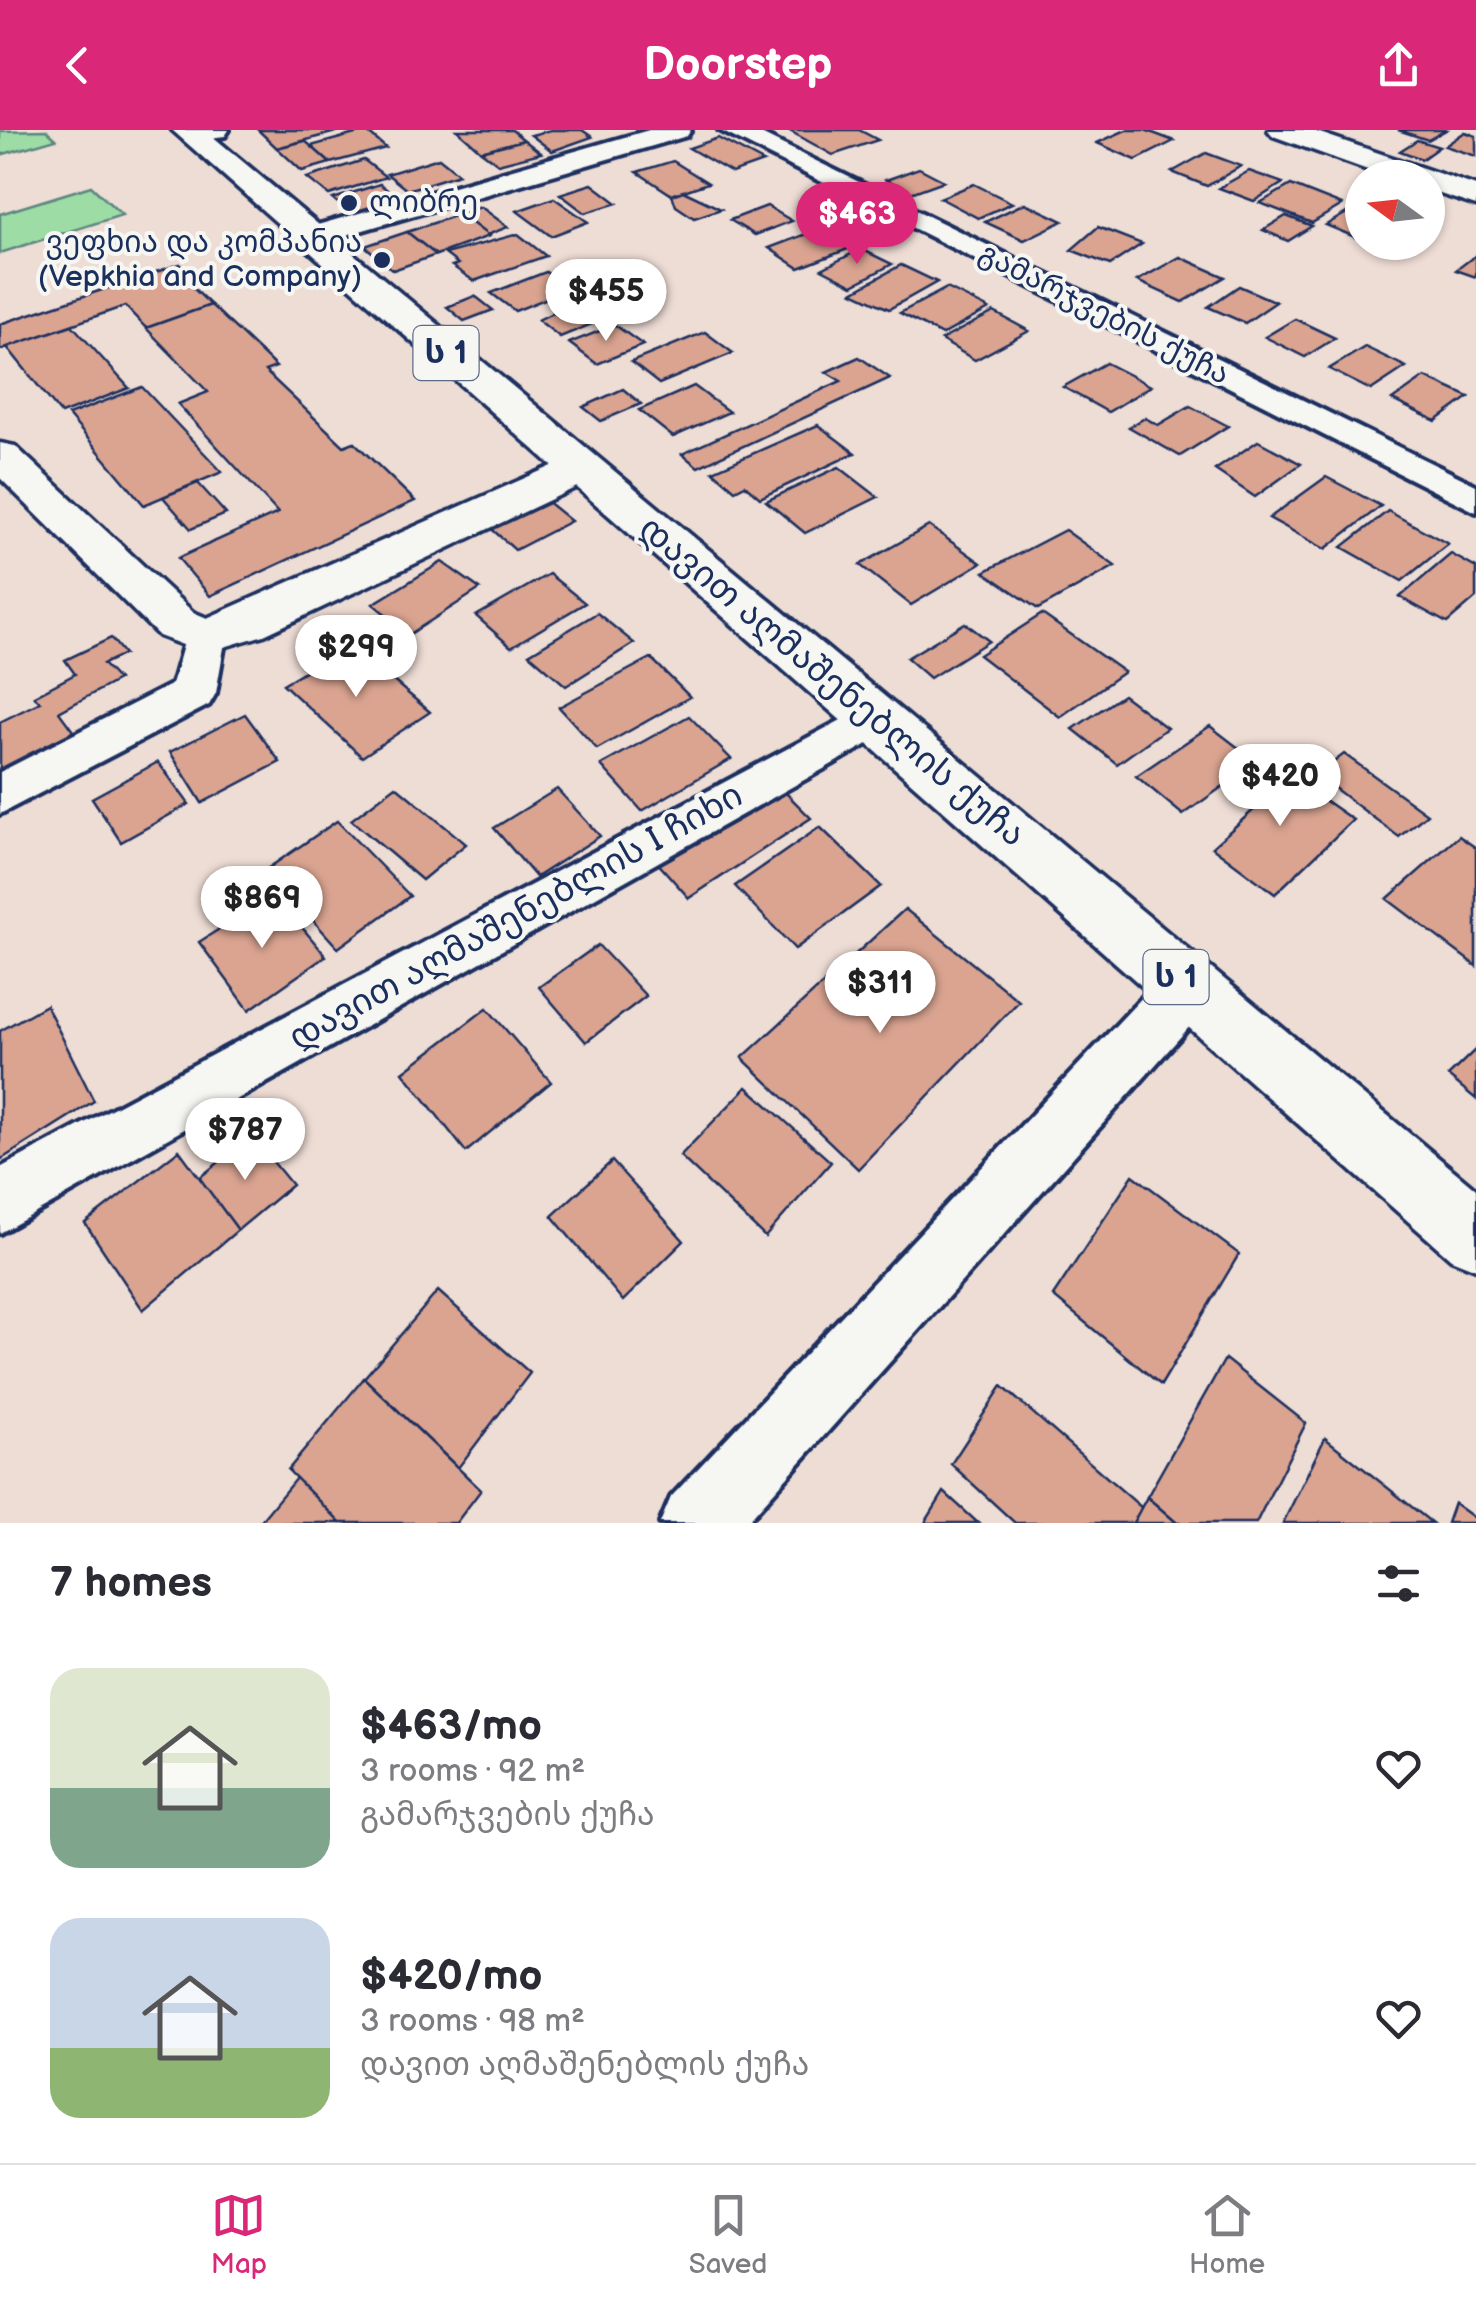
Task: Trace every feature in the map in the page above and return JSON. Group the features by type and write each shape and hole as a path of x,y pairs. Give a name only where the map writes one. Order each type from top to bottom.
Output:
{"main road":[{"path":"1283,130 1369,160"},
{"name":"დავით აღმაშენებლის ქუჩა","path":"199,132 311,236 1476,1234"},
{"path":"1445,186 1476,196"},
{"path":"0,455 176,624 204,636 248,623 581,468"}],"street":[{"path":"311,236 678,130"},
{"name":"გამარჯვების ქუჩა","path":"732,130 1476,500"},
{"path":"0,795 193,694 204,636"},
{"name":"დავით აღმაშენებლის I ჩიხი","path":"0,1202 875,719"},
{"path":"697,1523 1188,988"}],"green space":[{"path":"46,130 56,139 0,155 0,131"},
{"path":"91,186 122,215 0,253 0,214"}],"building":[{"path":"258,130 343,130 277,148"},
{"path":"457,130 512,130 524,140 481,151"},
{"path":"551,130 582,130 592,137 552,151 531,135"},
{"path":"788,130 859,130 878,140 833,155"},
{"path":"1126,130 1145,130 1174,141 1136,160 1097,143"},
{"path":"1398,130 1446,130 1428,140"},
{"path":"366,131 386,148 330,163 311,146"},
{"path":"1465,132 1476,136 1476,156 1445,146"},
{"path":"718,138 763,162 732,173 689,148"},
{"path":"524,140 541,153 498,164 481,151"},
{"path":"1417,140 1439,147 1422,159 1400,151"},
{"path":"305,141 330,163 302,171 277,148"},
{"path":"1206,153 1241,166 1207,186 1172,172"},
{"path":"439,158 459,174 407,190 387,174"},
{"path":"364,160 386,177 329,195 307,178"},
{"path":"673,161 708,183 672,195 637,172"},
{"path":"919,168 944,181 911,193 886,180"},
{"path":"1249,171 1283,183 1254,201 1219,188"},
{"path":"380,184 400,200 353,215 333,199"},
{"path":"592,184 617,203 585,213 560,194"},
{"path":"974,184 1012,203 978,218 940,198"},
{"path":"1291,185 1342,205 1312,223 1260,203"},
{"path":"683,191 721,209 694,218 676,206 672,195"},
{"path":"554,198 588,222 551,236 517,211"},
{"path":"1025,203 1063,221 1024,240 985,222"},
{"path":"767,206 792,221 755,235 730,220"},
{"path":"481,207 508,227 487,235 460,214"},
{"path":"460,214 489,236 436,255 407,232"},
{"path":"1345,214 1345,233 1326,225"},
{"path":"1286,216 1312,226 1288,241 1263,230"},
{"path":"1098,227 1142,244 1110,265 1071,250"},
{"path":"822,228 853,247 799,268 769,248"},
{"path":"407,232 436,255 393,270 365,246"},
{"path":"518,234 546,256 474,281 452,266 458,264 445,254"},
{"path":"861,249 892,264 853,285 822,269"},
{"path":"1476,255 1476,277 1456,270"},
{"path":"1180,257 1225,277 1183,302 1137,281"},
{"path":"180,264 198,281 189,284 211,305 146,328 125,306 0,350 0,324"},
{"path":"901,265 937,282 889,309 853,292"},
{"path":"546,272 570,289 515,311 491,293"},
{"path":"1239,286 1276,302 1245,323 1208,307"},
{"path":"947,288 989,309 942,335 900,313"},
{"path":"475,296 493,310 464,321 447,307"},
{"path":"583,298 609,317 560,337 538,320"},
{"path":"211,305 276,367 265,371 344,446 354,442 415,501 210,596 178,558 278,513 178,404 208,392 146,328"},
{"path":"994,312 1029,331 975,360 941,340"},
{"path":"1295,319 1335,338 1305,357 1265,337"},
{"path":"72,325 129,388 61,414 7,347"},
{"path":"615,325 643,345 597,364 569,343"},
{"path":"705,332 733,353 659,384 631,362"},
{"path":"1365,347 1406,367 1371,390 1329,369"},
{"path":"859,357 890,378 698,467 682,454 841,381 826,372"},
{"path":"1106,363 1151,386 1108,412 1063,387"},
{"path":"1425,377 1469,397 1436,421 1392,400"},
{"path":"694,386 729,412 673,437 639,410"},
{"path":"142,387 222,472 144,505 68,415"},
{"path":"623,389 641,404 601,421 583,407"},
{"path":"1190,406 1228,426 1180,456 1129,427 1145,418 1158,425"},
{"path":"818,425 855,453 760,498 745,485 735,490 713,471"},
{"path":"1258,441 1301,464 1255,497 1215,470"},
{"path":"839,467 878,497 805,533 766,501"},
{"path":"1326,477 1381,506 1325,549 1269,518"},
{"path":"198,483 226,514 191,529 163,497"},
{"path":"540,496 571,521 515,550 485,523"},
{"path":"1388,511 1448,544 1402,581 1342,547"},
{"path":"929,526 981,563 911,605 860,565"},
{"path":"1065,530 1115,566 1038,609 984,572"},
{"path":"1451,554 1476,568 1476,598 1447,623 1400,597"},
{"path":"442,562 480,589 410,634 373,604"},
{"path":"549,574 585,603 511,647 476,616"},
{"path":"597,613 634,643 566,686 529,654"},
{"path":"1042,614 1124,672 1060,717 979,655"},
{"path":"965,623 989,641 930,678 907,658"},
{"path":"111,638 124,654 103,664 118,680 59,712 81,742 0,781 0,722 40,702 34,696 75,674 65,660"},
{"path":"350,644 430,712 362,757 283,684"},
{"path":"651,658 690,697 597,749 559,707"},
{"path":"1123,695 1167,728 1117,764 1073,729"},
{"path":"245,714 280,762 202,803 170,752"},
{"path":"689,716 731,759 642,811 601,765"},
{"path":"1210,726 1257,762 1183,815 1136,776"},
{"path":"1344,754 1427,814 1399,837 1317,775"},
{"path":"158,762 189,804 121,842 92,798"},
{"path":"1271,763 1353,820 1275,894 1212,847 1258,806 1237,791"},
{"path":"769,776 811,818 689,898 647,851"},
{"path":"396,786 466,844 422,880 351,820"},
{"path":"557,789 600,836 536,877 494,828"},
{"path":"337,821 410,896 338,948 267,869"},
{"path":"820,827 881,886 795,949 735,886"},
{"path":"1459,836 1476,848 1476,966 1387,899"},
{"path":"274,894 326,956 249,1010 199,942"},
{"path":"905,909 1019,1001 858,1169 742,1058"},
{"path":"598,945 646,996 586,1042 539,987"},
{"path":"46,1005 94,1101 0,1160 0,1031"},
{"path":"487,1008 551,1082 466,1152 403,1072"},
{"path":"1476,1049 1476,1099 1448,1076"},
{"path":"747,1087 831,1162 765,1237 680,1156"},
{"path":"252,1136 292,1185 238,1230 199,1178"},
{"path":"179,1150 238,1230 143,1310 85,1223"},
{"path":"612,1161 684,1241 623,1301 552,1216"},
{"path":"1133,1175 1239,1254 1161,1385 1053,1296"},
{"path":"438,1291 530,1373 458,1468 364,1378"},
{"path":"1225,1359 1306,1423 1256,1523 1177,1523 1147,1497"},
{"path":"364,1378 481,1490 456,1523 340,1523 288,1470"},
{"path":"1002,1386 1142,1508 1133,1523 1015,1523 951,1464"},
{"path":"1325,1438 1432,1523 1283,1523"},
{"path":"296,1478 340,1523 259,1523"},
{"path":"944,1492 978,1523 925,1523"},
{"path":"1147,1497 1177,1523 1133,1523"},
{"path":"1454,1503 1476,1519 1476,1523 1447,1523"}],"place":[{"name":"ლიბრე","path":"349,203"},
{"name":"ვეფხია და კომპანია (Vepkhia and Company)","path":"382,260"}]}
